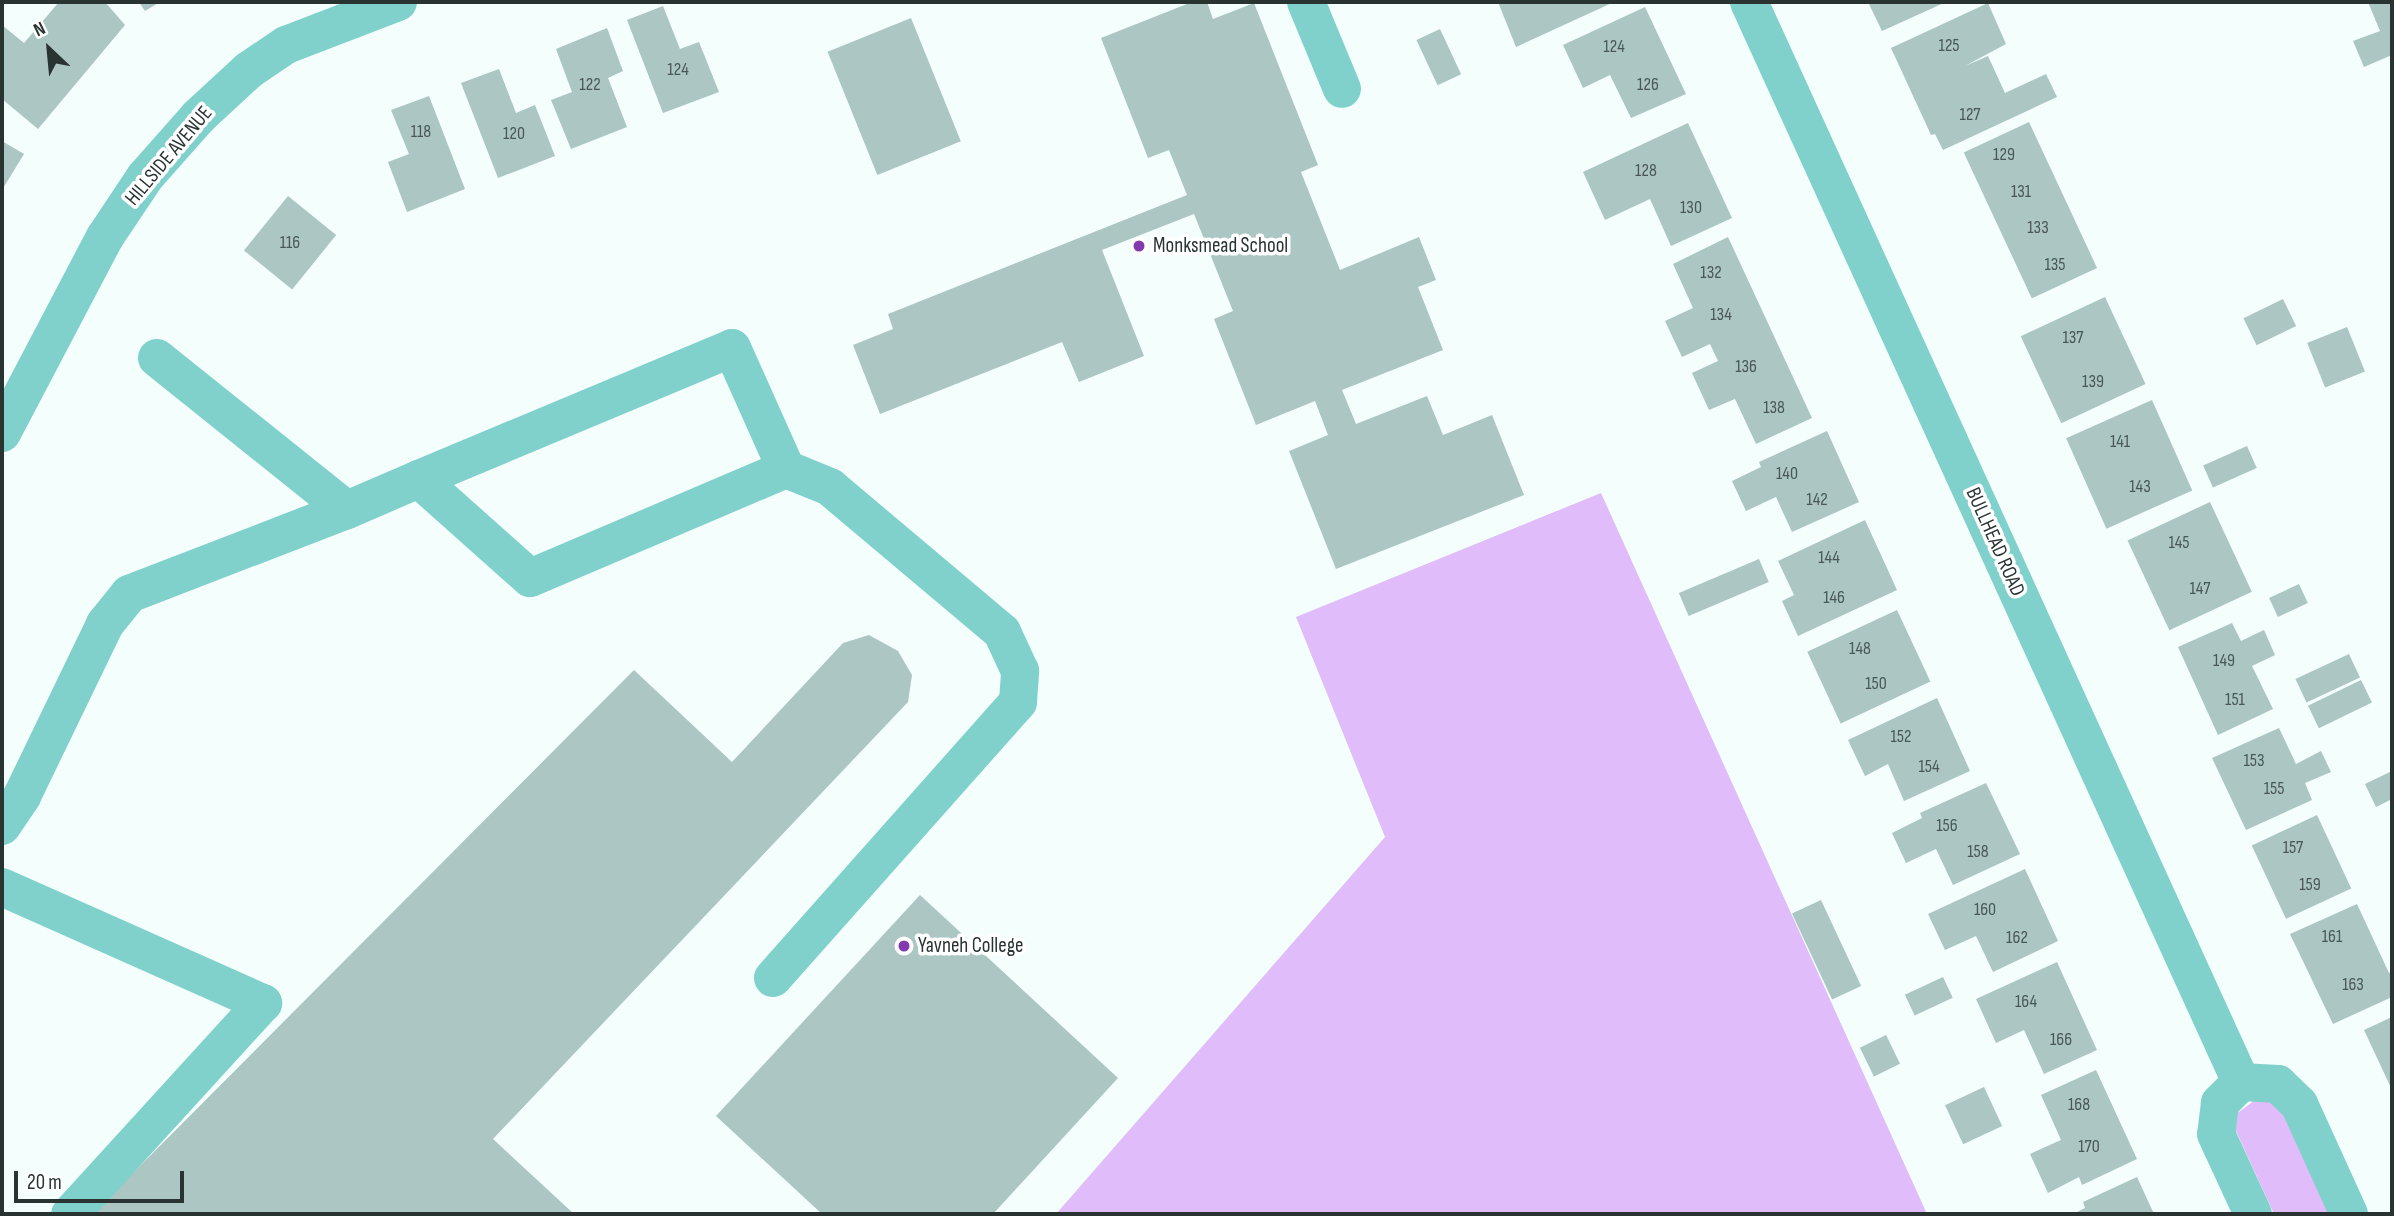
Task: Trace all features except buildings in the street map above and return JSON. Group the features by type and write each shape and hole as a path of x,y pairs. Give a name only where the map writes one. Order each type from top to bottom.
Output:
{"street":[{"name":"HILLSIDE AVENUE","path":"2,433 105,237 145,177 198,117 249,70 286,45 398,2"},
{"path":"1306,2 1342,89"},
{"name":"BULLHEAD ROAD","path":"1749,2 2241,1082"},
{"path":"2,826 23,796 105,624 130,594 347,510 732,348 786,469"},
{"path":"157,358 347,510"},
{"path":"419,480 530,578 786,469 830,486 1002,632 1020,671 1018,702 773,978"},
{"path":"2,887 262,1003 70,1214"},
{"path":"2253,1214 2216,1134 2220,1103 2241,1082 2278,1084 2299,1104 2349,1214"}],"shaded area":[{"path":"1601,493 1927,1214 1056,1214 1385,837 1296,617"},
{"path":"2258,1098 2281,1107 2330,1214 2274,1214 2235,1129 2236,1114"}],"place":[{"name":"Monksmead School","path":"1139,246"},
{"name":"Yavneh College","path":"904,946"}]}
